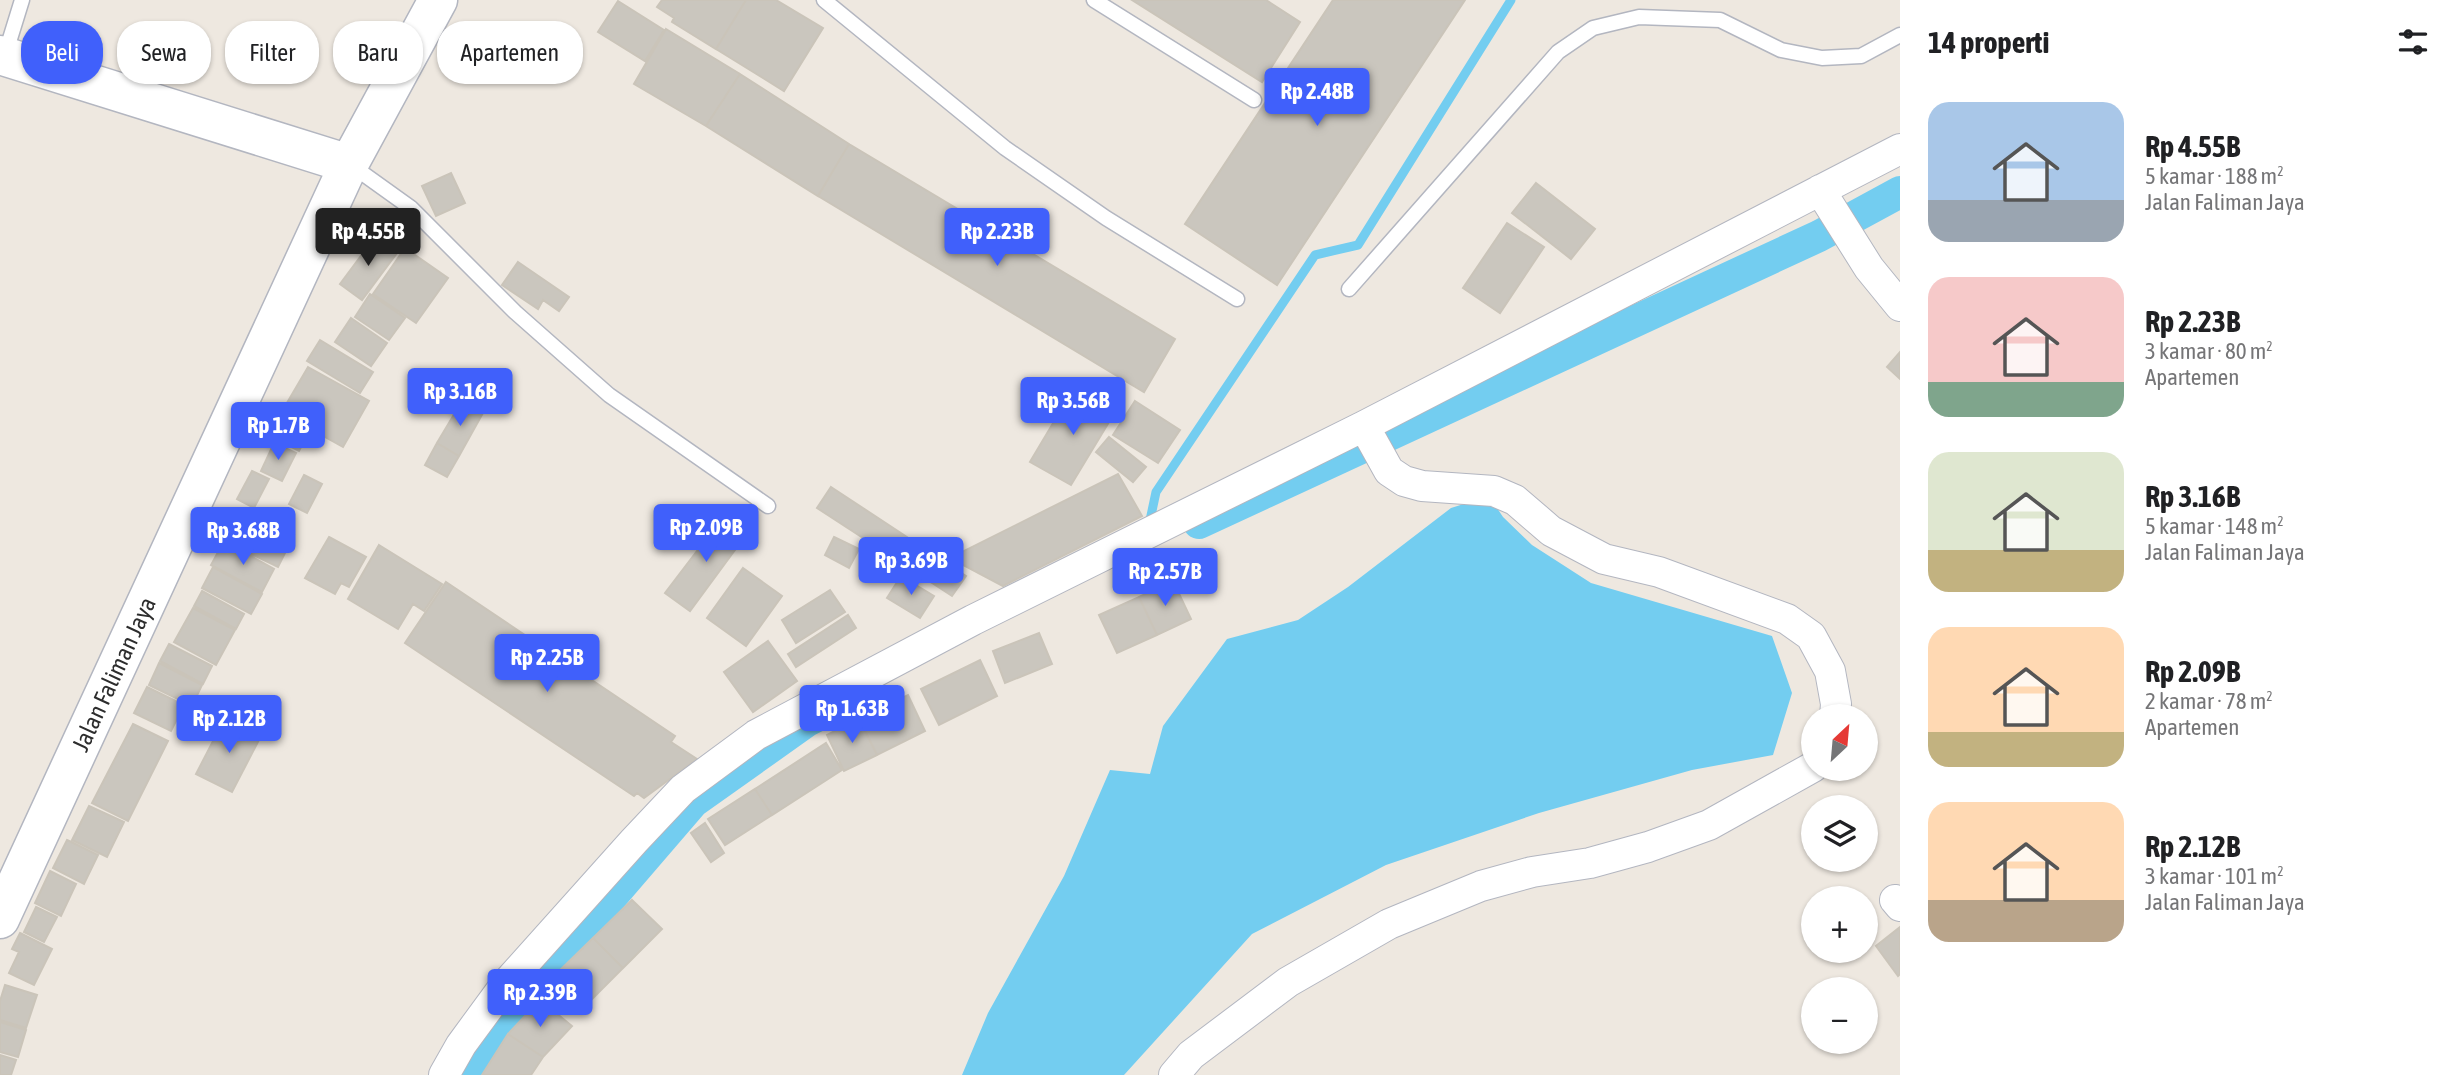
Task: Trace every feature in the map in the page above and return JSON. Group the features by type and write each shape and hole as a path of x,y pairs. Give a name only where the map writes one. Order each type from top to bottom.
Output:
{"street":[{"name":"Jalan Faliman Jaya","path":"0,919 349,164 438,0"},
{"path":"2,55 349,164"},
{"path":"444,1075 461,1045 505,985 683,789 756,736 973,620 1826,200 1900,149"},
{"path":"1826,200 1869,268 1900,306"},
{"path":"1365,428 1389,471 1405,481 1422,486 1494,491 1516,500 1551,531 1604,559 1659,572 1787,619 1811,636 1830,671 1836,704"},
{"path":"1174,1075 1191,1055 1288,982 1389,924 1481,886 1532,872 1590,863 1648,848 1709,825 1801,774"}],"lane":[{"path":"2,55 22,0"},
{"path":"824,0 1005,148 1106,218 1237,299"},
{"path":"1094,0 1254,100"},
{"path":"1349,289 1558,52 1593,27 1639,17 1720,20 1781,50 1822,58 1861,56 1900,35"},
{"path":"349,164 411,208 515,312 609,395 768,506"}],"water":[{"path":"1489,496 1503,517 1532,545 1591,583 1772,636 1792,693 1773,755 1692,770 1539,813 1386,865 1252,934 1124,1075 962,1075 988,1013 1064,876 1110,770 1150,774 1163,726 1227,639 1298,620 1348,587 1451,508"}],"building":[{"path":"662,0 746,0 716,49 672,22 674,18 657,7"},
{"path":"746,0 776,0 823,28 784,91 716,49"},
{"path":"1132,0 1266,0 1300,22 1262,82"},
{"path":"1333,0 1465,0 1277,285 1185,224"},
{"path":"618,1 664,30 645,61 598,32"},
{"path":"666,29 740,74 706,126 634,84"},
{"path":"740,74 849,144 818,196 706,126"},
{"path":"849,144 1175,339 1144,392 818,196"},
{"path":"451,173 465,203 436,216 422,186"},
{"path":"1536,183 1595,229 1571,259 1512,213"},
{"path":"1507,223 1544,247 1500,313 1463,288"},
{"path":"375,237 397,253 362,300 340,284"},
{"path":"405,248 448,278 416,323 373,294"},
{"path":"518,262 569,297 559,311 543,300 538,309 502,285"},
{"path":"370,294 405,318 389,340 355,317"},
{"path":"351,318 387,343 371,366 335,342"},
{"path":"320,340 373,372 360,393 307,361"},
{"path":"1900,352 1900,379 1887,367"},
{"path":"308,367 369,401 343,447 316,432 322,423 287,403"},
{"path":"1074,388 1115,412 1071,485 1030,462"},
{"path":"462,401 483,413 459,456 437,443"},
{"path":"1135,401 1180,430 1158,463 1113,435"},
{"path":"289,409 314,422 299,451 274,438"},
{"path":"1109,437 1146,467 1133,482 1096,452"},
{"path":"274,443 296,453 282,481 261,471"},
{"path":"437,443 459,456 447,477 425,465"},
{"path":"252,471 269,479 254,508 237,499"},
{"path":"1118,474 1142,516 1003,586 950,558"},
{"path":"304,475 322,484 307,513 289,504"},
{"path":"831,487 966,576 952,596 817,508"},
{"path":"240,509 294,535 278,567 224,541"},
{"path":"723,517 746,535 690,611 665,593"},
{"path":"329,537 366,557 349,587 341,583 335,594 305,578"},
{"path":"834,537 859,549 849,568 825,555"},
{"path":"224,541 274,569 262,592 211,565"},
{"path":"379,545 442,584 424,611 413,604 398,629 348,599"},
{"path":"213,567 262,594 251,614 202,588"},
{"path":"743,568 782,596 746,646 707,618"},
{"path":"901,576 934,596 920,618 887,598"},
{"path":"1173,581 1191,619 1157,635 1139,597"},
{"path":"446,582 675,736 671,742 697,759 644,798 637,793 634,796 405,643"},
{"path":"830,590 845,612 796,643 782,620"},
{"path":"202,591 244,614 236,629 194,606"},
{"path":"1139,597 1157,635 1117,653 1099,615"},
{"path":"193,608 235,630 216,665 174,642"},
{"path":"848,615 856,628 796,667 788,654"},
{"path":"1039,633 1052,664 1005,683 993,651"},
{"path":"768,641 797,681 753,712 724,672"},
{"path":"169,644 212,666 203,684 160,661"},
{"path":"980,660 997,696 939,725 921,689"},
{"path":"159,663 202,685 192,706 149,685"},
{"path":"147,687 184,705 171,731 134,713"},
{"path":"908,695 925,731 877,755 859,719"},
{"path":"225,718 261,736 232,792 196,774"},
{"path":"859,719 877,755 844,771 827,735"},
{"path":"133,724 168,741 128,821 92,803"},
{"path":"826,743 842,770 772,815 755,789"},
{"path":"755,789 772,815 725,845 708,819"},
{"path":"89,806 124,822 107,857 72,840"},
{"path":"705,823 724,853 711,862 691,833"},
{"path":"67,840 98,855 84,884 53,868"},
{"path":"50,871 76,884 61,916 35,903"},
{"path":"632,900 662,929 623,968 593,938"},
{"path":"36,907 57,917 44,942 24,932"},
{"path":"1900,927 1898,976 1878,949 1878,944"},
{"path":"20,933 52,949 34,985 9,973 19,952 12,949"},
{"path":"593,938 623,968 580,1011 549,981"},
{"path":"5,985 37,995 26,1028 0,1020 0,1001"},
{"path":"540,1000 572,1026 543,1057 508,1034"},
{"path":"0,1022 26,1030 18,1057 0,1052"},
{"path":"508,1034 543,1057 531,1075 482,1075"},
{"path":"0,1055 16,1060 11,1075 0,1075"}],"waterway":[{"path":"1149,525 1156,492 1315,255 1358,245 1511,0"},
{"path":"1199,523 1819,236 1900,192"},
{"path":"471,1075 503,1023 693,802 807,721 825,712"}]}
